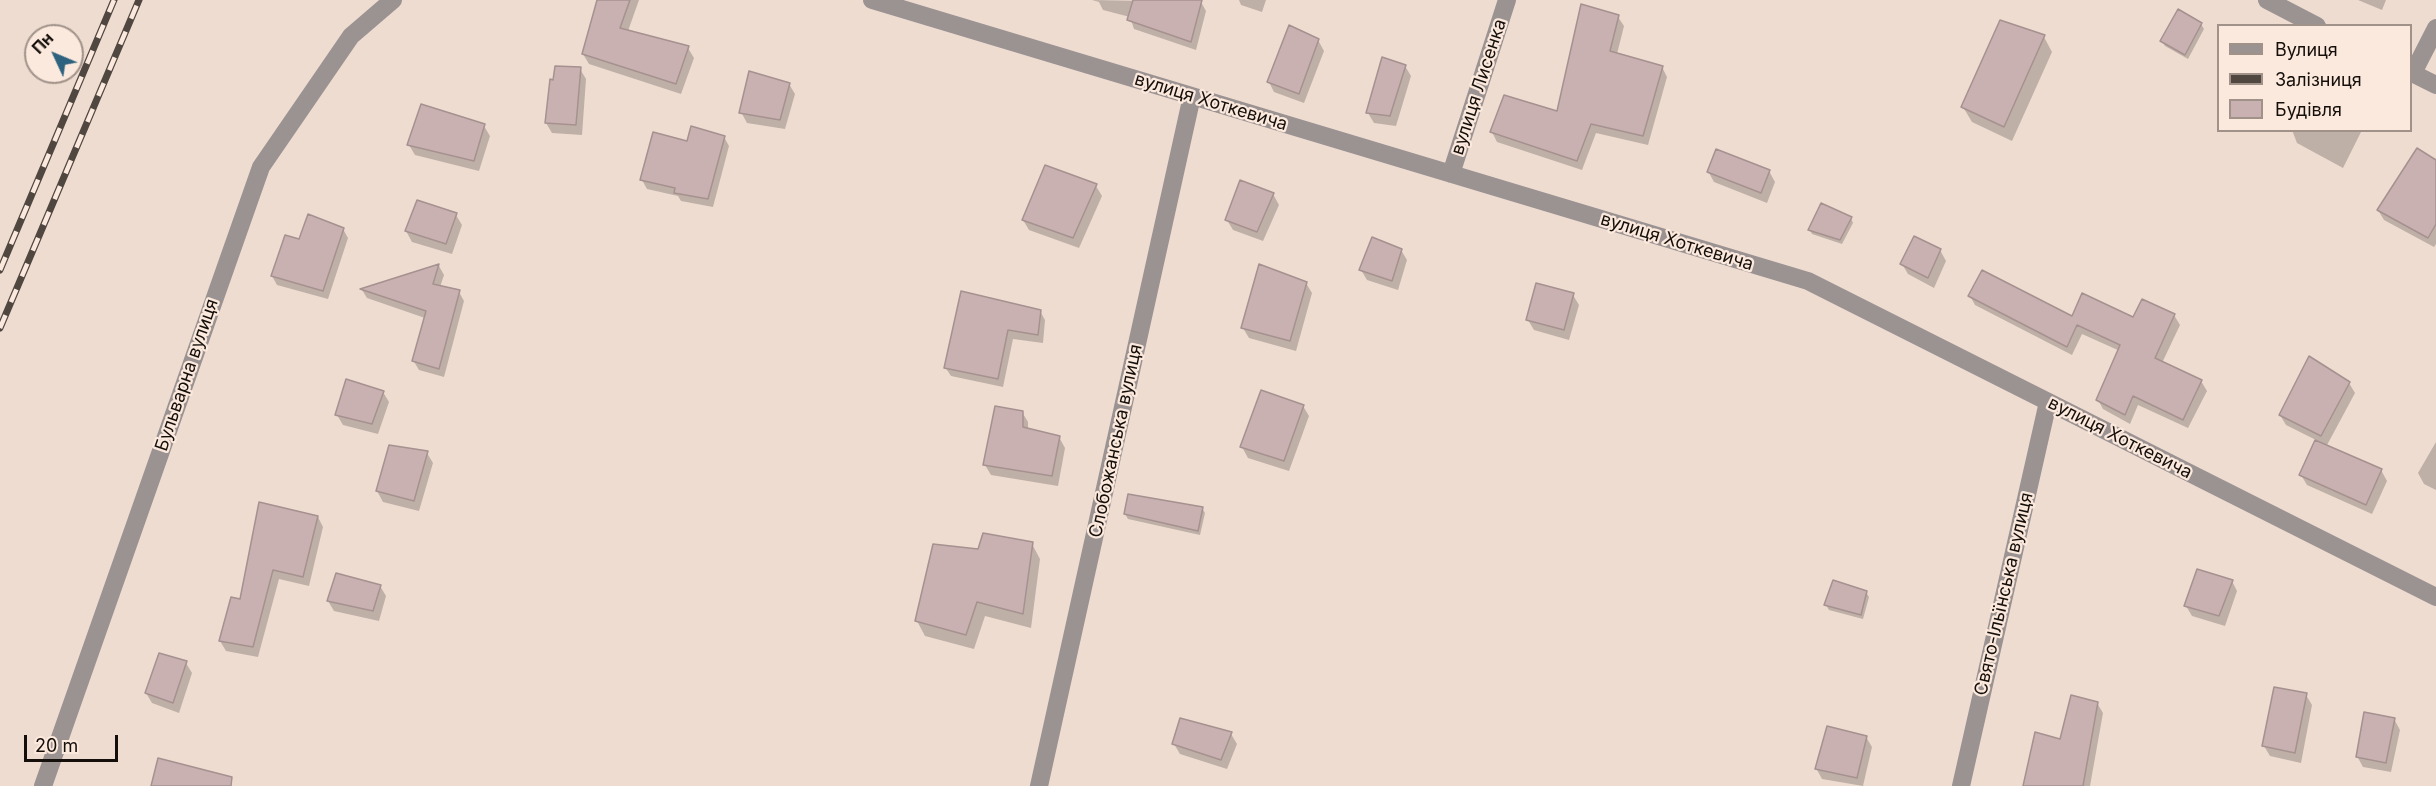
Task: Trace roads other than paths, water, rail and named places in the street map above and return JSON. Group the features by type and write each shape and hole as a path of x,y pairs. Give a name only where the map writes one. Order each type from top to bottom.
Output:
{"street":[{"name":"Бульварна вулиця","path":"43,786 261,167 351,36 393,0"},
{"name":"вулиця Хоткевича","path":"872,0 1808,281 2436,597"},
{"name":"вулиця Лисенка","path":"1451,174 1507,0"},
{"path":"2266,0 2313,24"},
{"path":"2436,28 2412,73 2436,85"},
{"name":"Слобожанська вулиця","path":"1039,786 1192,96"},
{"name":"Свято-Ільїнська вулиця","path":"1961,786 2048,402"}],"railway":[{"path":"0,270 114,0"},
{"path":"0,328 139,0"}]}
